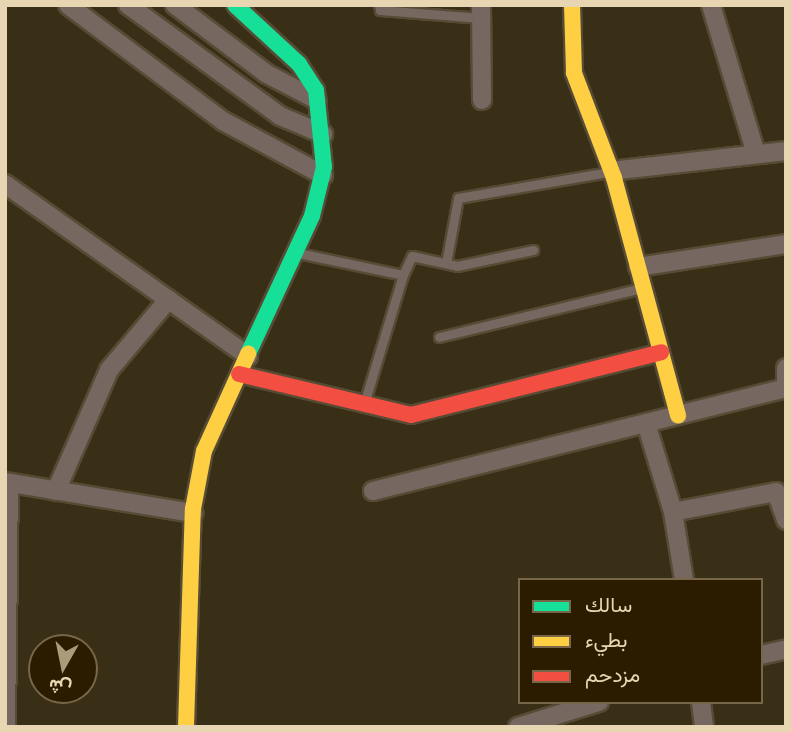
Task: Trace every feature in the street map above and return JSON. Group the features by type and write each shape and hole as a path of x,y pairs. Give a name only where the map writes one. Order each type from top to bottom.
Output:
{"street":[{"path":"68,5 223,121 323,175"},
{"path":"128,5 280,116 323,134"},
{"path":"175,5 267,74 317,100"},
{"path":"186,727 193,513 204,451 296,253 323,175 323,134 317,100 299,64 235,5"},
{"path":"572,5 574,73 611,171 678,415"},
{"path":"711,5 756,154"},
{"path":"481,12 482,100"},
{"path":"611,171 786,151"},
{"path":"6,186 248,356"},
{"path":"638,267 786,244"},
{"path":"56,491 109,370 168,300"},
{"path":"239,374 363,406 411,415 661,352"},
{"path":"373,491 646,424 786,385 786,368"},
{"path":"646,424 673,512 684,578"},
{"path":"6,727 7,483 193,513"},
{"path":"673,512 776,492 784,509"},
{"path":"763,655 786,649"},
{"path":"518,727 593,704"},
{"path":"701,704 704,727"}],"lane":[{"path":"379,5 380,10 481,12"},
{"path":"446,263 457,198 611,171"},
{"path":"363,406 403,275 412,256 446,263 533,250"},
{"path":"296,253 403,275"},
{"path":"439,337 643,287"}],"traffic: fast":[{"path":"235,5 299,64 316,90 324,167 312,216 248,354"}],"traffic: slow":[{"path":"572,5 574,73 614,178 678,416"},
{"path":"186,727 193,509 204,451 248,354"}],"traffic: jam":[{"path":"239,374 411,415 661,352"}]}
